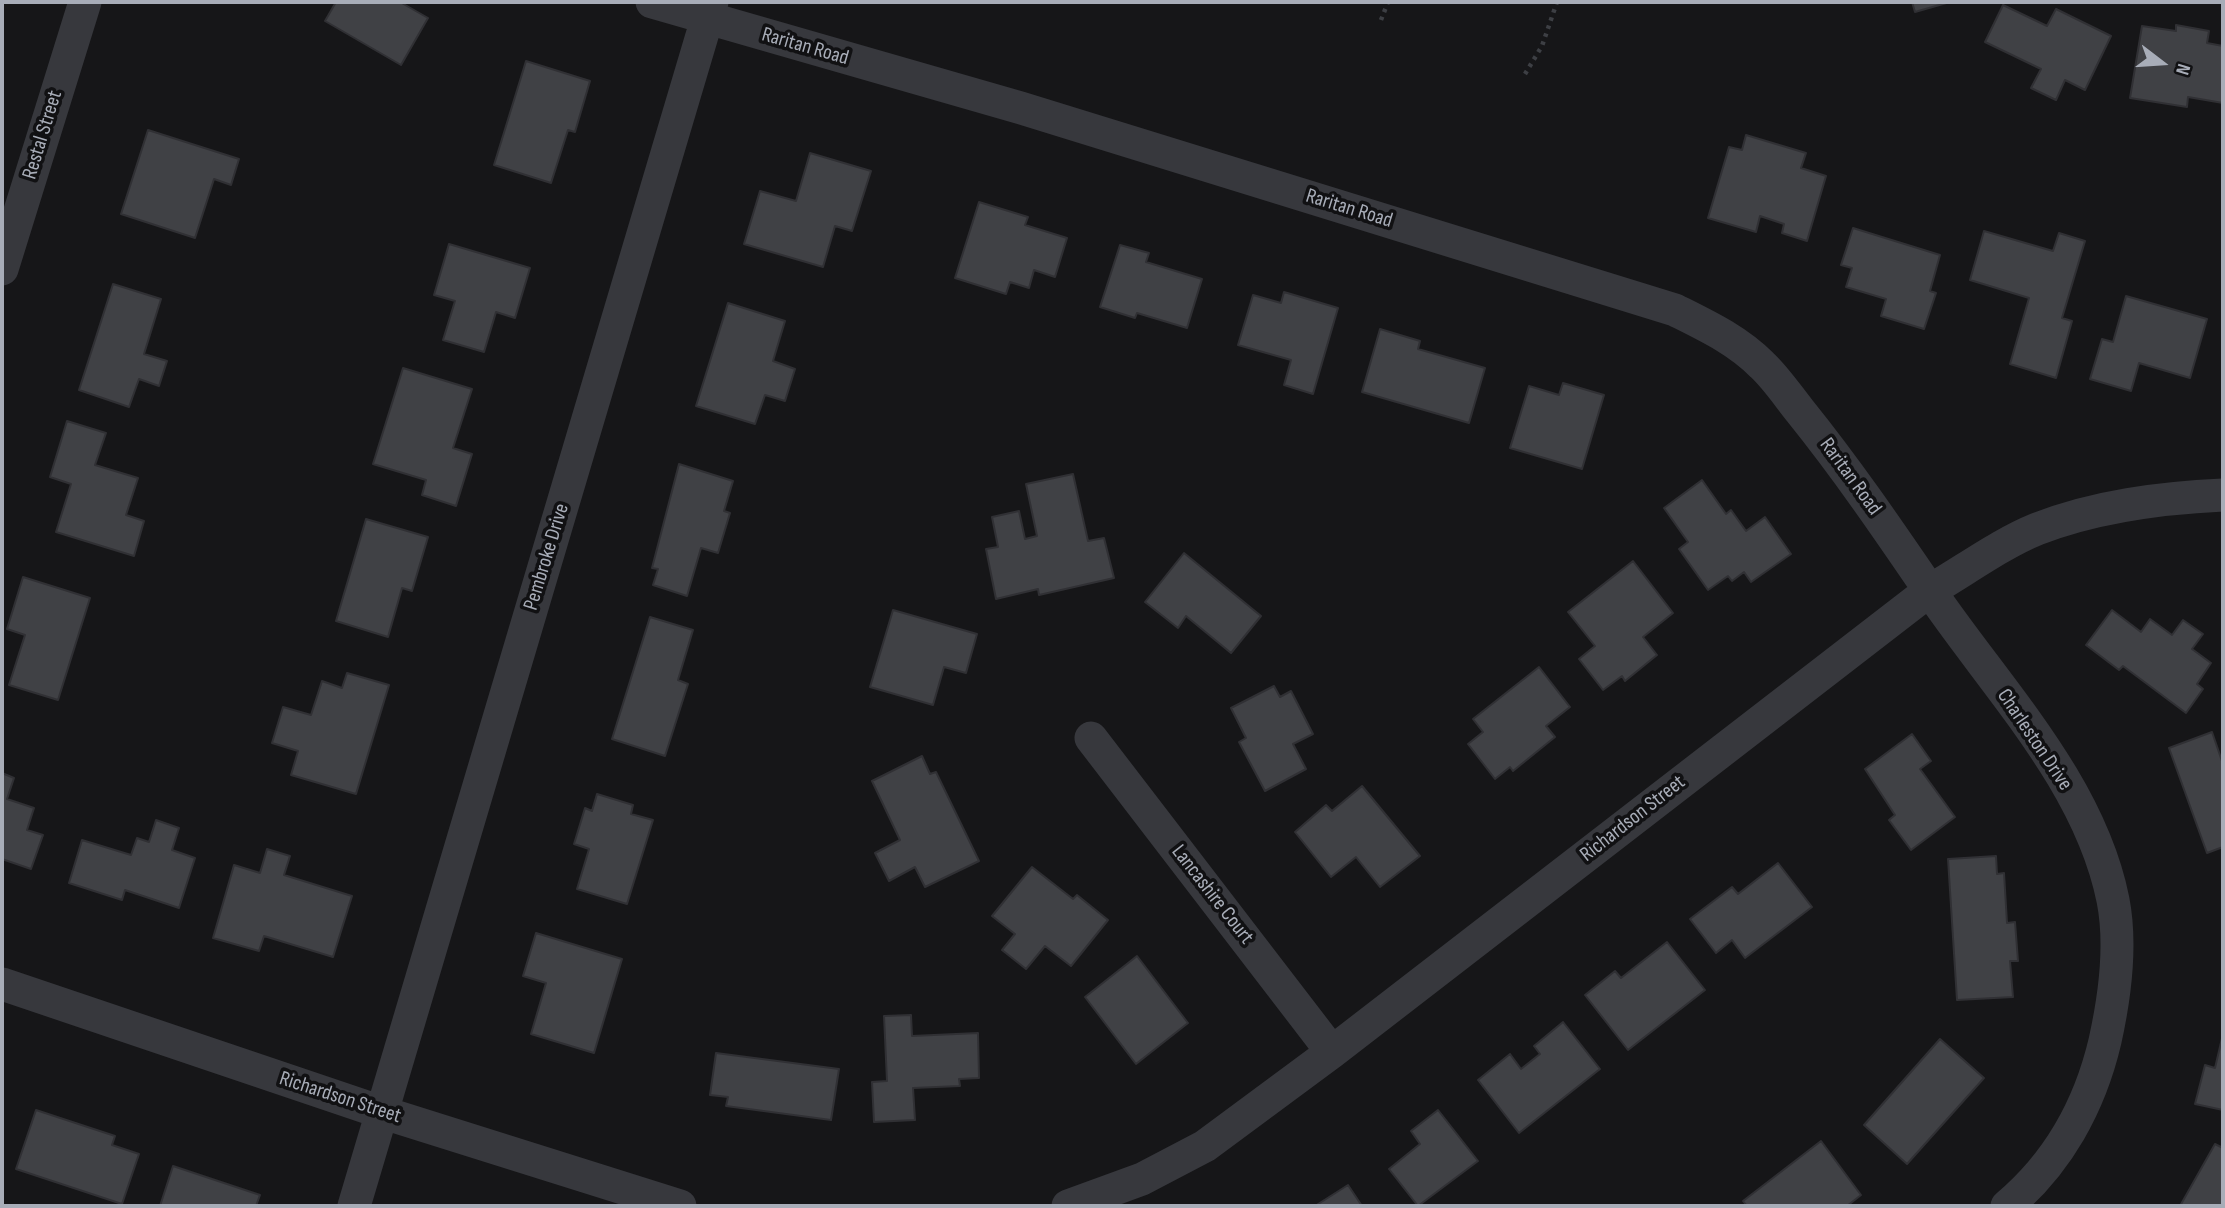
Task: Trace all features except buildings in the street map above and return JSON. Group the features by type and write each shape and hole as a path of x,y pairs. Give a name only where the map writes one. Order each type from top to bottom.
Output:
{"street":[{"name":"Restal Street","path":"2,269 85,2"},
{"name":"Raritan Road","path":"652,2 709,10 1675,310 1722,333 1763,366 1814,429 1929,591"},
{"name":"Pembroke Drive","path":"354,1206 709,10"},
{"name":"Richardson Street","path":"1068,1206 1142,1180 1205,1146 1332,1052 1929,591 2035,529 2118,507 2169,498 2223,495"},
{"name":"Charleston Drive","path":"1929,591 2061,775 2094,840 2113,901 2116,954 2113,1006 2096,1078 2067,1138 2030,1186 2007,1206"},
{"name":"Lancashire Court","path":"1091,738 1332,1052"},
{"name":"Richardson Street","path":"2,984 381,1112 680,1206"}],"path":[{"path":"1381,20 1388,2"},
{"path":"1525,74 1542,46 1558,2"}]}
